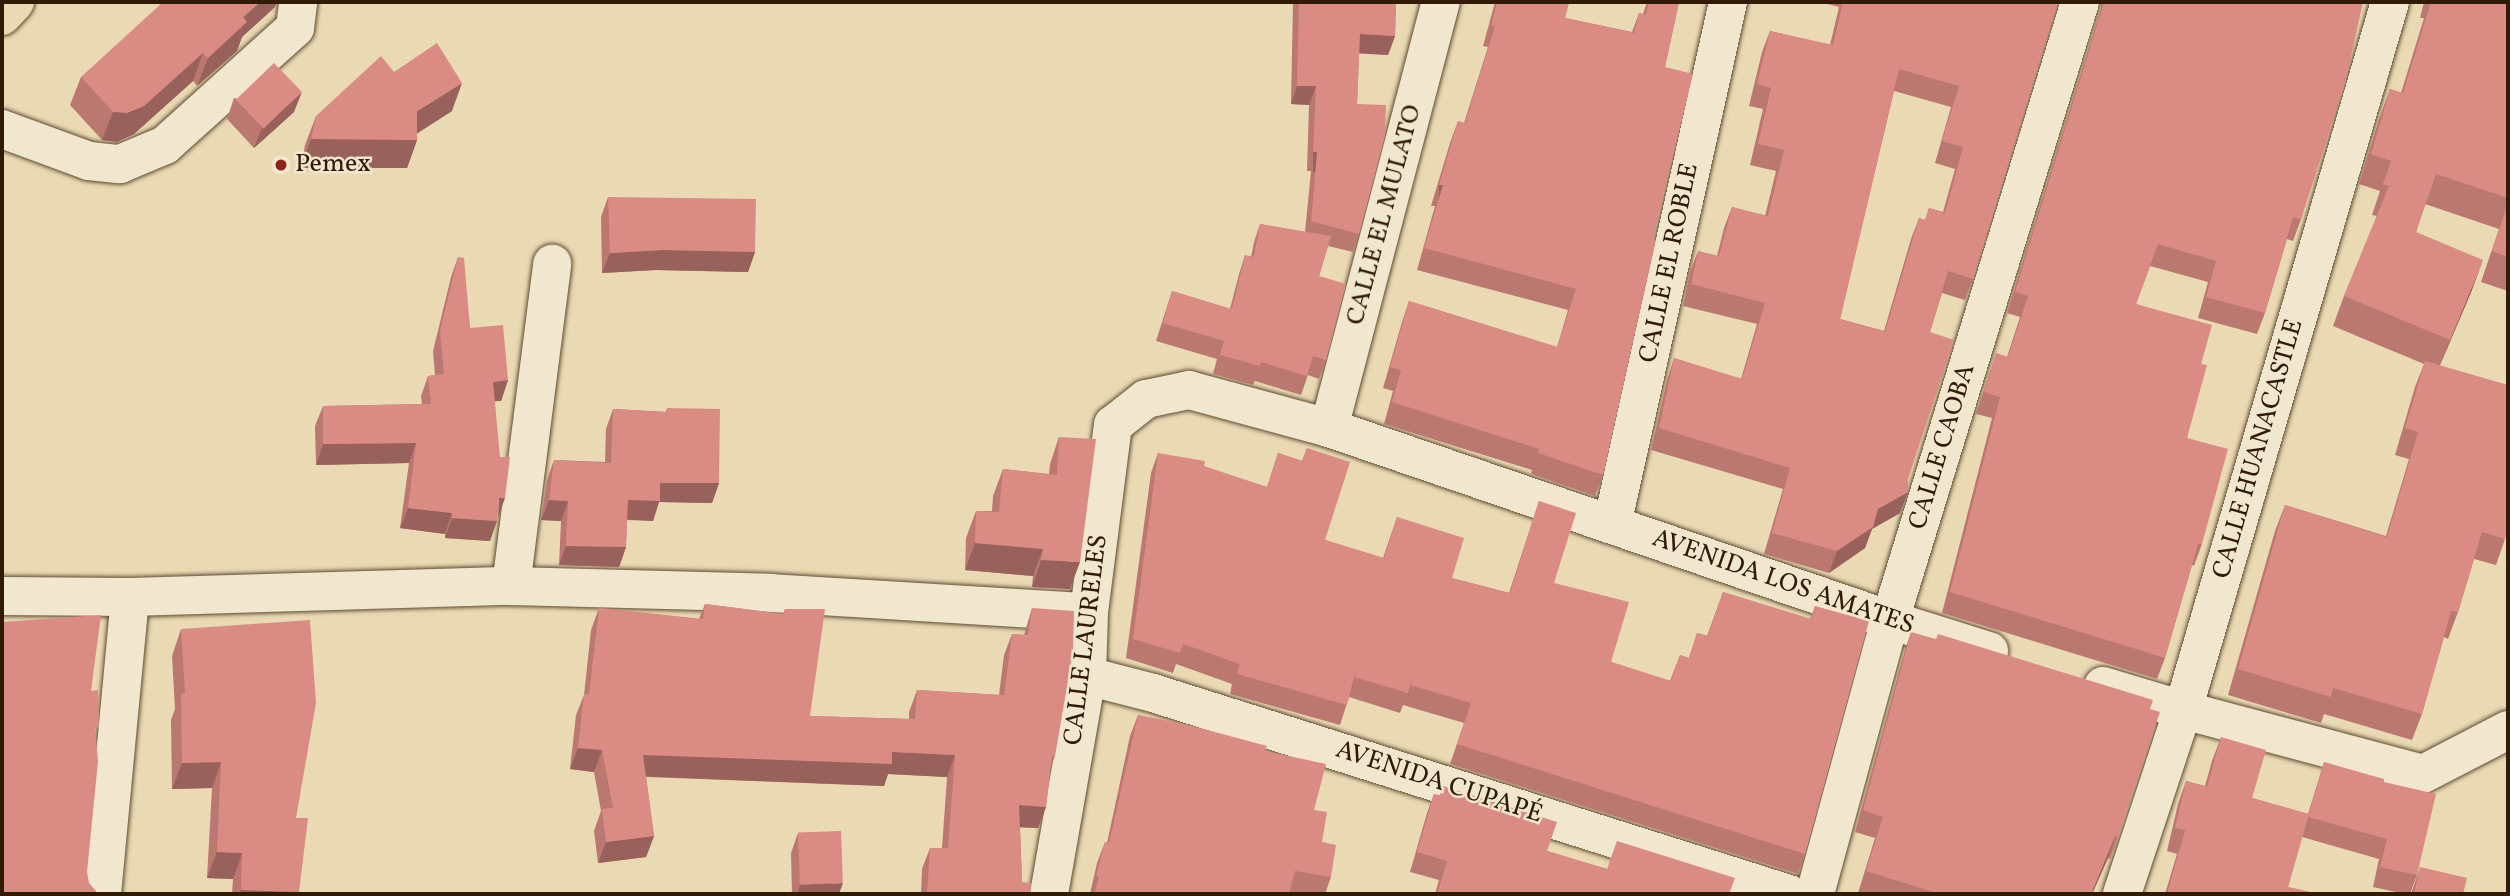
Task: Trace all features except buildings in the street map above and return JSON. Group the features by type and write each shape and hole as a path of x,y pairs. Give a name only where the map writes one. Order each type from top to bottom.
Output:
{"main road":[{"path":"2,16 15,2"}],"street":[{"path":"2,129 89,161 120,164 165,145 295,28 298,2"},
{"name":"CALLE EL MULATO","path":"1329,428 1441,2"},
{"name":"CALLE EL ROBLE","path":"1612,525 1728,2"},
{"name":"CALLE CAOBA","path":"1815,894 1890,620 2080,2"},
{"name":"CALLE HUANACASTLE","path":"2122,894 2183,710 2390,2"},
{"path":"511,586 552,264"},
{"name":"AVENIDA LOS AMATES","path":"1146,400 1189,390 1329,428 1890,620 2023,661"},
{"name":"CALLE LAURELES","path":"1049,894 1087,676 1089,612 1113,425 1146,400"},
{"path":"2,596 131,597 511,586 771,593 1089,612"},
{"path":"102,894 131,597"},
{"name":"AVENIDA CUPAPÉ","path":"1087,676 1153,693 1789,894"},
{"path":"2076,678 2183,710 2423,774 2508,730"}],"place":[{"name":"Pemex","path":"281,165"}]}
